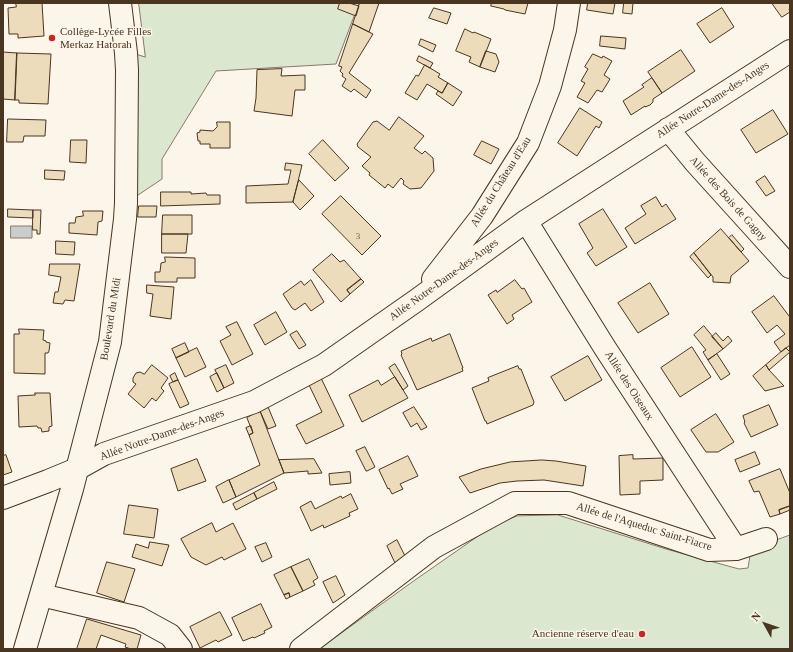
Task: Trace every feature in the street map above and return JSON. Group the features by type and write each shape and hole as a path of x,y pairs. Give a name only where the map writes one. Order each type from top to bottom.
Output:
{"street":[{"name":"Boulevard du Midi","path":"25,649 72,489 110,342 125,218 127,152 127,70 120,3"},
{"name":"Allée du Château d'Eau","path":"416,300 482,216 528,143 550,86 569,3"},
{"name":"Allée Notre-Dame-des-Anges","path":"3,498 48,482 77,469 104,454 254,402 324,366 526,221 790,51"},
{"name":"Allée des Bois de Gagny","path":"668,129 790,267"},
{"name":"Allée des Oiseaux","path":"526,221 605,348 736,549"},
{"name":"Allée de l'Aqueduc Saint-Fiacre","path":"301,649 434,548 515,503 568,503 709,550 736,549 766,539"},
{"path":"41,595 138,618 170,635 181,649"}],"green space":[{"path":"139,3 359,3 336,64 216,71 162,159 162,179 126,203 126,51 145,57"},
{"path":"558,515 666,549 739,569 748,568 751,549 790,535 790,649 319,649 494,525 517,516"}],"shaded area":[{"path":"11,226 32,226 32,238 11,238"}],"building":[{"path":"16,3 42,3 44,36 18,38 18,34 9,34 8,8 16,7"},
{"path":"340,3 349,3 359,6 356,16 338,9"},
{"path":"360,3 379,3 369,32 353,24"},
{"path":"492,3 528,3 525,14 491,6"},
{"path":"588,3 615,3 613,14 587,10"},
{"path":"624,3 633,3 632,14 623,13"},
{"path":"772,3 790,3 790,12 782,17"},
{"path":"434,8 451,13 447,24 429,18"},
{"path":"722,8 734,27 710,43 697,24"},
{"path":"353,24 373,34 349,73 371,90 366,98 354,89 351,92 342,86 346,79 342,76 343,74 340,71 342,67 339,66"},
{"path":"465,29 491,39 480,67 469,62 471,57 456,51"},
{"path":"601,36 626,38 625,49 600,46"},
{"path":"421,39 436,45 433,52 419,45"},
{"path":"681,50 695,71 662,93 648,72"},
{"path":"486,51 496,54 499,62 495,72 480,67"},
{"path":"3,52 17,53 15,100 3,99"},
{"path":"17,53 51,54 48,104 19,103 19,100 15,100"},
{"path":"593,54 602,58 603,56 612,61 604,75 610,79 602,92 597,90 588,103 577,97 585,83 581,81 588,69 585,67"},
{"path":"419,56 433,63 430,68 417,61"},
{"path":"425,65 440,74 438,77 448,83 442,93 427,84 417,100 405,93 416,75 418,76"},
{"path":"282,69 281,76 305,75 305,90 295,90 292,116 254,111 257,70"},
{"path":"652,78 662,93 653,99 653,102 650,105 645,106 631,115 623,101 644,87 642,85"},
{"path":"448,83 462,92 453,106 436,94 438,91 442,93"},
{"path":"580,108 602,122 599,128 596,126 577,156 558,143"},
{"path":"773,110 788,134 756,153 741,130"},
{"path":"399,117 424,136 414,148 422,154 425,151 433,158 434,171 421,188 410,189 403,184 404,181 401,178 393,188 388,184 385,188 369,175 370,173 362,166 371,157 358,147 357,144 373,122 377,121 389,130"},
{"path":"8,119 46,120 45,136 24,136 23,142 7,142"},
{"path":"217,122 230,122 230,148 210,148 210,144 200,144 200,141 198,141 197,133 200,132 200,130 213,131 217,127"},
{"path":"71,140 87,140 86,163 70,162"},
{"path":"323,140 349,168 335,181 309,154"},
{"path":"482,141 499,149 491,164 474,155"},
{"path":"286,163 302,165 293,202 246,203 246,186 288,184 291,170 285,170"},
{"path":"45,170 65,171 64,180 45,179"},
{"path":"765,176 775,191 766,196 756,182"},
{"path":"299,180 314,196 300,210 293,202"},
{"path":"161,192 191,192 191,194 206,193 207,195 220,195 220,204 161,206"},
{"path":"341,196 381,236 362,255 322,214"},
{"path":"656,197 662,207 666,204 676,219 635,244 625,228 646,214 641,206"},
{"path":"139,206 157,206 156,217 138,217"},
{"path":"8,209 33,210 33,218 8,217"},
{"path":"603,209 627,247 596,266 587,253 593,248 579,224"},
{"path":"33,210 41,210 40,234 37,234 37,230 33,230"},
{"path":"83,211 103,211 102,221 98,222 97,235 69,233 69,223 75,223 76,217 83,216"},
{"path":"163,215 192,215 192,234 162,234"},
{"path":"721,229 749,261 731,276 730,283 713,282 713,277 694,253"},
{"path":"162,234 188,234 186,253 162,253"},
{"path":"732,235 744,249 741,252 729,238"},
{"path":"56,241 75,242 74,255 56,254"},
{"path":"694,253 711,275 708,278 690,257"},
{"path":"332,254 340,262 344,260 361,279 347,290 350,294 341,302 313,270"},
{"path":"165,257 195,258 195,278 177,278 177,282 155,282 155,272 160,272 161,263 165,262"},
{"path":"50,264 80,264 74,301 65,300 63,304 53,303 55,292 58,292 61,277 49,275"},
{"path":"361,279 364,282 350,294 347,290"},
{"path":"311,280 324,302 311,311 305,303 295,310 283,294 301,281 304,285"},
{"path":"515,280 522,289 524,288 532,302 512,315 514,319 507,324 488,295 496,290 497,292"},
{"path":"650,283 669,314 638,333 618,303"},
{"path":"147,285 174,287 171,319 150,316 153,294 147,293"},
{"path":"774,296 789,316 790,315 790,345 781,352 774,342 785,334 777,325 767,333 752,312"},
{"path":"276,312 287,332 265,345 254,325"},
{"path":"237,322 253,354 232,365 220,341 231,335 226,327"},
{"path":"704,326 723,349 708,360 703,352 706,350 694,335"},
{"path":"19,329 44,330 43,340 50,343 48,353 45,353 45,374 14,373 14,334 19,334"},
{"path":"297,331 306,345 299,349 290,335"},
{"path":"716,333 723,341 728,336 732,341 723,349 712,337"},
{"path":"450,334 463,371 417,390 401,355 401,351 431,338 432,341"},
{"path":"185,343 189,352 176,358 172,349"},
{"path":"692,347 711,377 680,397 661,368"},
{"path":"197,348 206,367 185,377 176,358"},
{"path":"786,348 790,352 769,370 766,365"},
{"path":"717,354 730,374 721,380 708,360"},
{"path":"588,356 602,380 565,401 551,377"},
{"path":"395,364 408,386 403,390 389,368"},
{"path":"152,365 168,378 161,388 164,391 156,401 152,398 144,408 128,394 136,384 133,382 133,378 136,373 140,372 144,374"},
{"path":"226,365 234,383 224,388 215,370"},
{"path":"766,365 784,386 765,391 753,376"},
{"path":"518,366 519,369 521,369 534,402 533,405 487,424 472,388 489,381 488,378"},
{"path":"175,373 178,380 173,382 170,376"},
{"path":"217,373 224,388 217,392 210,377"},
{"path":"395,377 408,398 362,422 349,395 378,380 381,385"},
{"path":"321,378 344,426 306,444 296,425 322,412 309,385"},
{"path":"178,380 189,404 180,408 169,384"},
{"path":"35,393 50,393 52,426 49,427 49,431 42,432 41,428 38,428 37,426 19,427 18,396 35,395"},
{"path":"769,405 778,425 751,437 744,423 743,416"},
{"path":"268,407 276,426 268,429 260,411"},
{"path":"414,407 427,427 421,430 417,423 411,427 403,413"},
{"path":"260,411 284,473 236,497 229,480 260,465 249,435 253,433 247,418"},
{"path":"716,414 734,442 718,452 706,452 691,430"},
{"path":"251,426 253,433 249,435 246,428"},
{"path":"365,447 375,467 367,471 356,451"},
{"path":"755,452 760,464 740,472 735,460"},
{"path":"6,455 12,472 3,475 3,456"},
{"path":"633,455 633,459 663,458 663,480 640,481 640,494 620,495 619,456"},
{"path":"408,456 418,476 400,484 403,489 392,494 379,470"},
{"path":"197,459 206,481 178,491 171,469"},
{"path":"314,459 322,473 308,474 308,471 284,473 279,460"},
{"path":"542,460 586,466 583,486 544,480 517,481 500,483 470,493 459,477 481,469 510,462"},
{"path":"780,469 790,493 790,506 779,510 780,514 770,517 759,491 754,492 749,481"},
{"path":"350,472 351,483 330,485 329,474"},
{"path":"229,480 236,497 223,503 216,487"},
{"path":"274,482 277,489 257,499 254,493"},
{"path":"254,493 257,499 236,510 233,504"},
{"path":"351,494 358,509 349,513 350,516 324,528 323,525 311,531 300,507 311,501 315,509 341,496 342,498"},
{"path":"129,505 158,509 154,538 124,534"},
{"path":"790,506 790,510 780,514 779,510"},
{"path":"212,523 216,532 233,523 246,549 224,560 222,557 206,565 191,557 181,539"},
{"path":"397,540 405,556 395,563 387,546"},
{"path":"150,542 169,545 162,566 132,557 136,544 148,548"},
{"path":"266,543 272,557 262,562 255,547"},
{"path":"309,559 318,578 313,581 315,585 303,591 291,567"},
{"path":"107,562 135,569 124,602 97,593"},
{"path":"291,567 303,591 290,597 289,593 284,595 274,575"},
{"path":"336,576 345,595 333,603 323,582"},
{"path":"289,593 290,597 286,599 284,595"},
{"path":"261,604 272,627 264,631 265,633 243,641 232,618"},
{"path":"220,612 232,635 218,642 216,640 200,648 190,627"},
{"path":"87,619 141,635 137,649 125,647 126,644 101,635 96,649 77,649"}],"place":[{"name":"Collège-Lycée Filles Merkaz Hatorah","path":"52,38"},
{"name":"Ancienne réserve d'eau","path":"642,634"}]}
